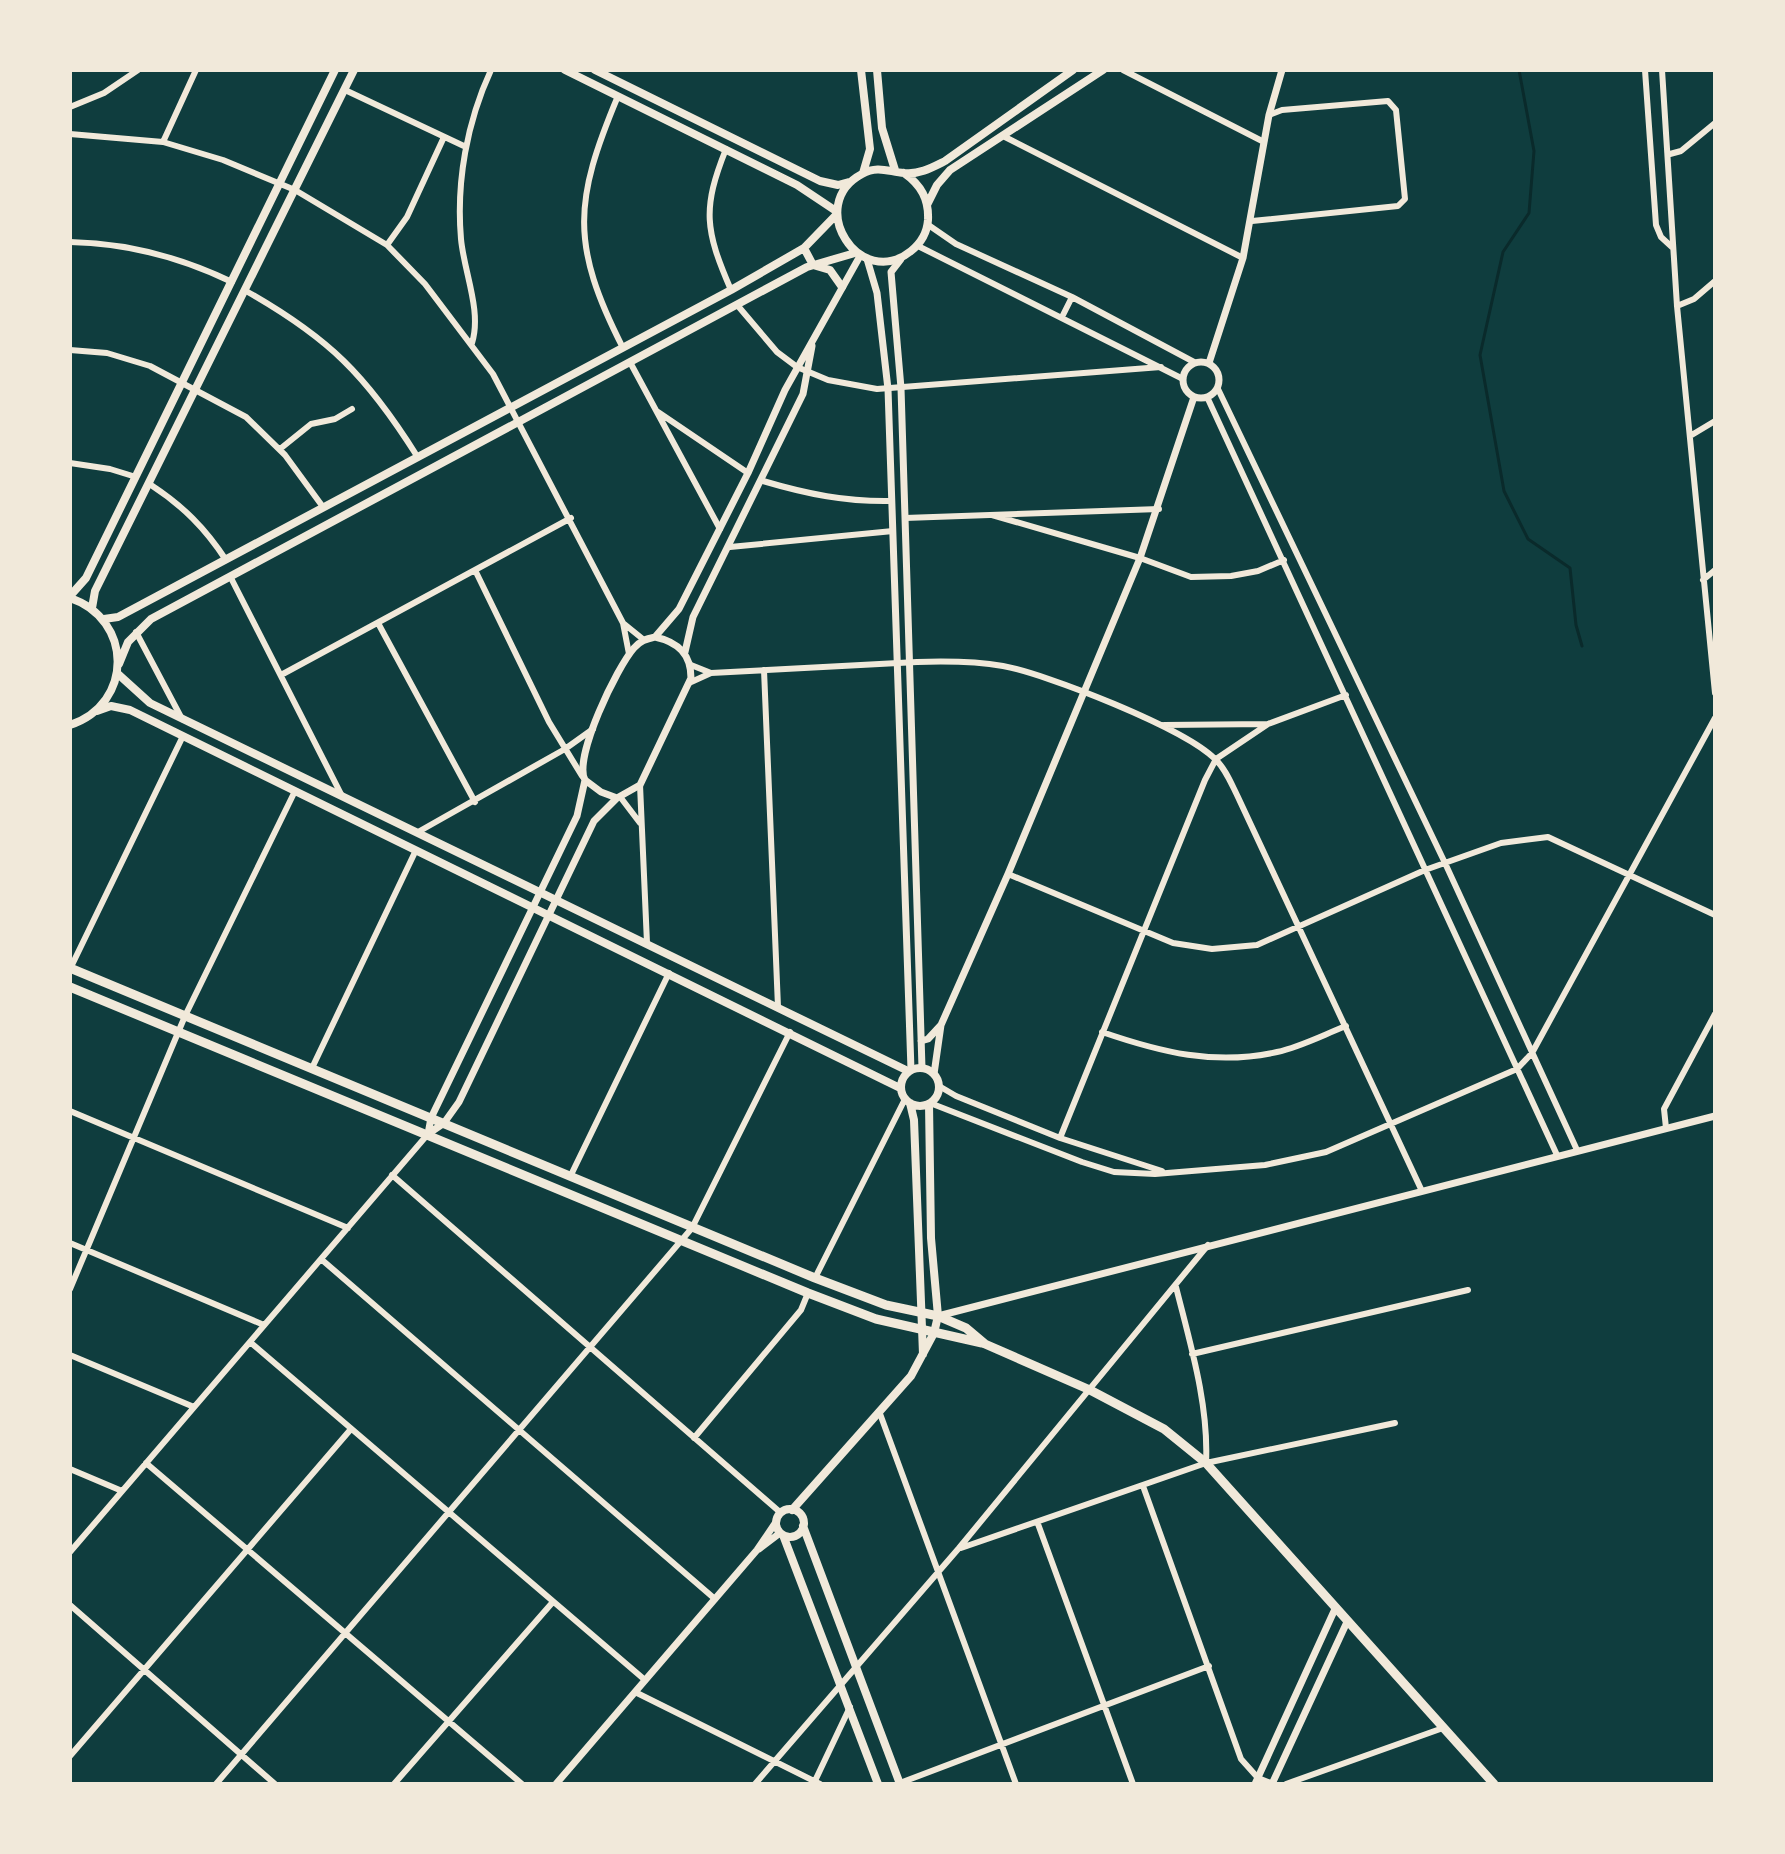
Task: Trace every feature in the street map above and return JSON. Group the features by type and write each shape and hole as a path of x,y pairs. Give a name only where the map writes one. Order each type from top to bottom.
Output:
{"main road":[{"path":"335,70 282,184 86,578 70,597 92,608 104,619 113,633 119,669 150,703 909,1070 922,1068 934,1074 939,1086 929,1104 931,1238 938,1316 934,1333 911,1376 794,1511 781,1513 776,1522 841,1682 878,1784"},
{"path":"92,608 95,591 151,485 354,70"},
{"path":"565,70 797,185 836,213 843,239 861,256"},
{"path":"597,70 820,181 838,185 850,182 863,173 926,170 945,161 1073,70"},
{"path":"861,70 870,149 863,173"},
{"path":"97,711 114,688 136,632 151,619 813,265 861,256 887,263 901,259 918,246 927,224 927,205 924,193 899,172 882,128 877,70"},
{"path":"927,205 937,185 950,170 1005,137 1103,70"},
{"path":"104,619 118,617 227,561 804,248 836,213 850,182"},
{"path":"804,248 813,265 830,270 842,287"},
{"path":"70,725 111,706 130,710 900,1088 914,1120 923,1355"},
{"path":"70,968 815,1278 886,1305 938,1316 966,1328 985,1344"},
{"path":"70,987 808,1293 876,1319 985,1344 1090,1390 1164,1429 1206,1463 1494,1784"},
{"path":"900,1088 909,1070"},
{"path":"907,1101 929,1104"},
{"path":"794,1511 803,1526 900,1784"},
{"path":"781,1534 795,1536 803,1526"}],"street":[{"path":"70,107 104,93 138,70"},
{"path":"163,142 196,70"},
{"path":"472,343 475,317 465,269 460,207 466,147 479,96 491,70"},
{"path":"1123,70 1264,142"},
{"path":"1209,363 1243,258 1269,115 1282,70"},
{"path":"1645,70 1656,225 1661,237 1673,248"},
{"path":"1662,70 1670,154 1677,306 1715,693"},
{"path":"345,90 466,147"},
{"path":"618,96 594,154 584,204 584,237 589,269 599,300 623,348"},
{"path":"1252,221 1398,206 1406,196 1396,110 1388,101 1337,104 1269,115"},
{"path":"1670,154 1681,151 1715,123"},
{"path":"70,134 163,142 282,184 387,245 425,284 472,343 513,407 623,623 629,654"},
{"path":"387,245 407,217 444,137"},
{"path":"1005,137 1243,258"},
{"path":"726,149 707,210 713,250 731,290"},
{"path":"927,224 956,244 1072,297 1194,362 1209,363 1216,370 1218,389 1445,863 1577,1150"},
{"path":"70,242 146,250 194,264 232,282"},
{"path":"918,246 1183,379"},
{"path":"428,1134 431,1118 577,816 583,778 581,759 629,654 644,640 655,637 679,609 748,473 797,367 861,256 874,274 888,389 909,1070"},
{"path":"901,259 891,272 901,388 922,1068"},
{"path":"1677,306 1694,299 1715,281"},
{"path":"246,291 303,323 350,364 389,410 417,456"},
{"path":"879,304 884,294 892,301"},
{"path":"1062,317 1072,297"},
{"path":"738,306 769,344 809,374 888,389 1161,367"},
{"path":"647,943 640,785 689,683 691,665 685,652 693,617 763,481 803,394 813,342"},
{"path":"70,350 107,353 150,366 246,417 280,449 323,507"},
{"path":"1194,362 1183,379 1186,391 1194,397 1208,399"},
{"path":"631,364 720,529"},
{"path":"1208,399 1218,389"},
{"path":"934,1074 941,1025 1008,874 1140,558 1159,509 1194,397"},
{"path":"1208,399 1557,1155"},
{"path":"280,449 311,424 325,423 352,409"},
{"path":"655,410 748,473"},
{"path":"1690,436 1715,421"},
{"path":"70,463 110,469 136,477"},
{"path":"763,481 812,495 858,501 892,501"},
{"path":"151,485 180,504 204,527 227,561"},
{"path":"905,518 1159,509"},
{"path":"992,515 1140,558 1191,577 1231,576 1258,571 1284,560"},
{"path":"281,675 571,518"},
{"path":"730,547 893,531"},
{"path":"475,570 565,749 583,778 619,798 640,823"},
{"path":"1703,580 1715,570"},
{"path":"231,578 343,798"},
{"path":"378,623 475,802"},
{"path":"623,623 644,640"},
{"path":"136,632 182,719"},
{"path":"655,637 685,652"},
{"path":"689,683 711,673 948,661 1004,667 1083,694 1181,734 1216,759 1237,795 1421,1189"},
{"path":"691,665 711,673"},
{"path":"764,670 778,1007"},
{"path":"1060,1138 1143,930 1216,759 1268,724 1346,695"},
{"path":"929,1104 1082,1162 1138,1174 1280,1162 1326,1152 1517,1069 1532,1053 1715,718"},
{"path":"1160,725 1268,724"},
{"path":"418,832 475,802 593,729"},
{"path":"70,968 183,736"},
{"path":"70,1552 392,1175 428,1134 444,1123 459,1102 594,821 619,798 640,785"},
{"path":"70,1289 178,1031 295,791"},
{"path":"1008,874 1173,943 1212,949 1257,945 1425,870 1501,843 1548,837 1631,873 1715,915"},
{"path":"312,1068 416,850"},
{"path":"570,1177 669,973"},
{"path":"1666,1128 1664,1109 1715,1014"},
{"path":"921,1041 928,1039 941,1025"},
{"path":"1102,1032 1157,1051 1216,1058 1280,1052 1346,1026"},
{"path":"216,1784 692,1228 790,1032"},
{"path":"939,1086 956,1096 1060,1138 1162,1171"},
{"path":"815,1278 907,1101"},
{"path":"70,1111 348,1228"},
{"path":"938,1316 1210,1243 1715,1116"},
{"path":"392,1175 781,1513"},
{"path":"70,1243 264,1325"},
{"path":"755,1784 959,1548 1210,1243"},
{"path":"321,1259 715,1599"},
{"path":"1176,1287 1192,1354 1207,1443 1206,1463"},
{"path":"1192,1354 1468,1290"},
{"path":"694,1438 801,1310 808,1293"},
{"path":"250,1342 645,1680"},
{"path":"70,1355 194,1407"},
{"path":"879,1411 1016,1784"},
{"path":"959,1548 1038,1524 1206,1463 1395,1423"},
{"path":"70,1756 351,1429"},
{"path":"146,1463 522,1784"},
{"path":"70,1469 122,1491"},
{"path":"1143,1486 1241,1759 1256,1781 1273,1784 1347,1622"},
{"path":"556,1784 757,1550 776,1522"},
{"path":"1038,1524 1133,1784"},
{"path":"757,1550 781,1534"},
{"path":"394,1784 552,1603"},
{"path":"70,1605 275,1784"},
{"path":"1256,1781 1335,1609"},
{"path":"900,1784 1209,1666"},
{"path":"635,1692 816,1783 850,1707"},
{"path":"1292,1702 1306,1710"},
{"path":"1286,1784 1443,1728"}],"waterway":[{"path":"1519,70 1534,151 1529,213 1503,252 1480,355 1504,491 1528,539 1570,568 1576,625 1582,646"}]}
